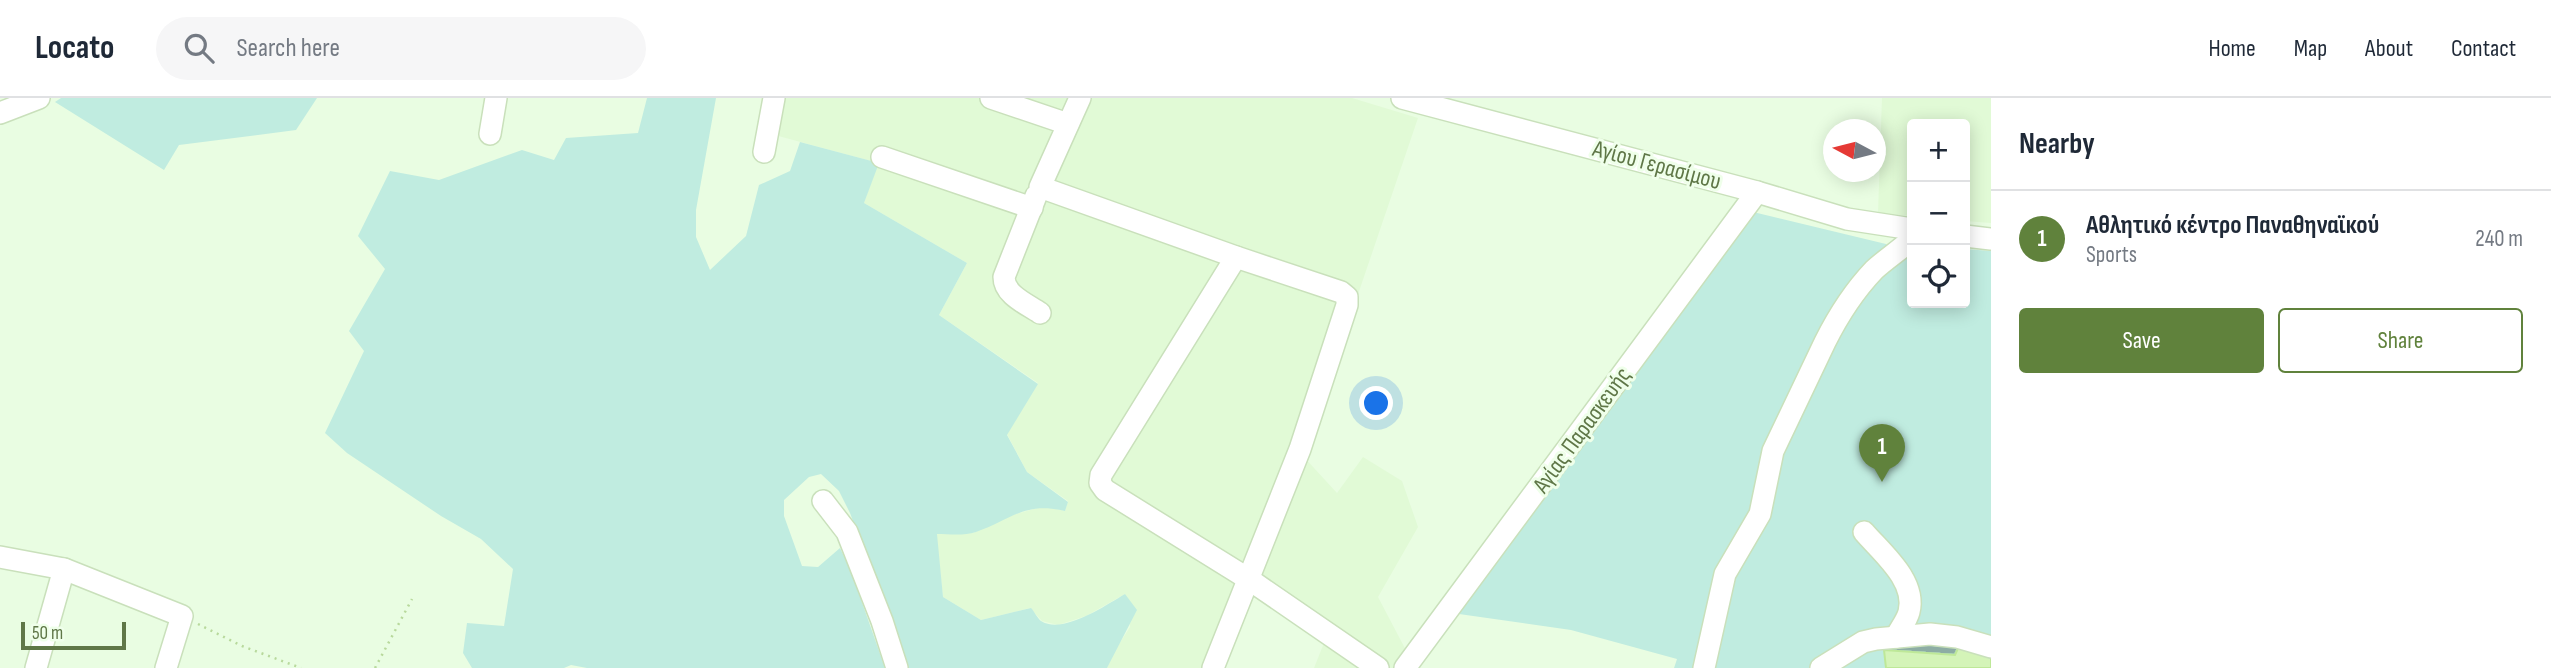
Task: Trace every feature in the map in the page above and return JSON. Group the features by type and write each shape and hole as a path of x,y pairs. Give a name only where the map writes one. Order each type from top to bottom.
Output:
{"street":[{"path":"0,113 39,98"},
{"path":"489,134 496,98"},
{"path":"764,152 774,98"},
{"path":"991,98 1068,124"},
{"path":"1040,313 1008,290 1004,277 1080,98"},
{"name":"Αγίου Γερασίμου","path":"1402,98 1757,192 1847,219 1907,228"},
{"path":"882,157 1032,208"},
{"path":"1040,187 1341,292 1348,301 1300,449 1213,668"},
{"name":"Αγίας Παρασκευής","path":"1405,668 1757,192"},
{"path":"1970,237 1991,239"},
{"path":"1704,668 1725,574 1760,514 1773,451 1833,325 1874,270 1907,243"},
{"path":"1236,257 1100,479 1105,490 1250,580 1378,668"},
{"path":"823,501 847,532 883,621 897,668"},
{"path":"1864,532 1901,575 1909,596 1909,612 1896,636"},
{"path":"0,558 64,569 182,616 166,668"},
{"path":"36,668 64,569"},
{"path":"1821,668 1863,642 1896,636 1957,636 1991,647"}],"path":[{"path":"375,668 412,598"},
{"path":"182,616 242,646 301,668"}],"shaded area":[{"path":"61,98 317,98 296,130 179,145 164,170 55,102"},
{"path":"647,98 716,98 696,210 696,237 710,270 746,236 759,185 790,171 800,142 879,163 864,203 967,263 939,315 1038,384 1007,435 1027,472 1068,502 1065,511 1039,508 1018,513 971,533 937,534 943,597 981,620 1031,608 1041,621 1061,624 1084,617 1125,594 1137,610 1107,668 905,668 902,653 850,513 839,491 821,474 809,477 784,500 784,516 802,566 818,567 840,548 851,571 885,668 587,668 571,665 564,668 472,668 463,653 467,623 504,626 513,569 481,539 441,516 347,453 325,433 364,351 349,331 385,269 358,236 390,171 439,180 522,150 554,160 566,138 638,133"},
{"path":"777,98 1352,98 1418,118 1303,456 1337,493 1363,457 1402,481 1418,527 1378,597 1409,656 1412,668 1314,668 1326,638 1254,592 1218,668 1107,668 1130,627 1125,594 1086,616 1058,625 1042,621 1030,608 981,620 943,597 936,534 973,533 1012,515 1045,506 1065,511 1068,501 1027,472 1007,434 1038,383 939,315 967,263 864,203 878,163 771,134"},
{"path":"1882,98 1991,98 1991,223 1970,221 1970,119 1907,119 1907,216 1878,213 1879,182 1886,182 1886,119 1881,119"},
{"path":"1749,211 1886,244 1890,250 1825,326 1700,668 1674,668 1677,659 1571,630 1459,614 1646,351"},
{"path":"1970,249 1991,251 1991,668 1709,668 1724,591 1779,452 1839,330 1886,269 1907,258 1907,308 1970,308"}],"building":[{"path":"1960,644 1991,654 1991,668 1886,668 1884,650 1955,655"}],"place":[{"name":"Αθλητικό κέντρο Παναθηναϊκού","path":"1882,482"}]}
